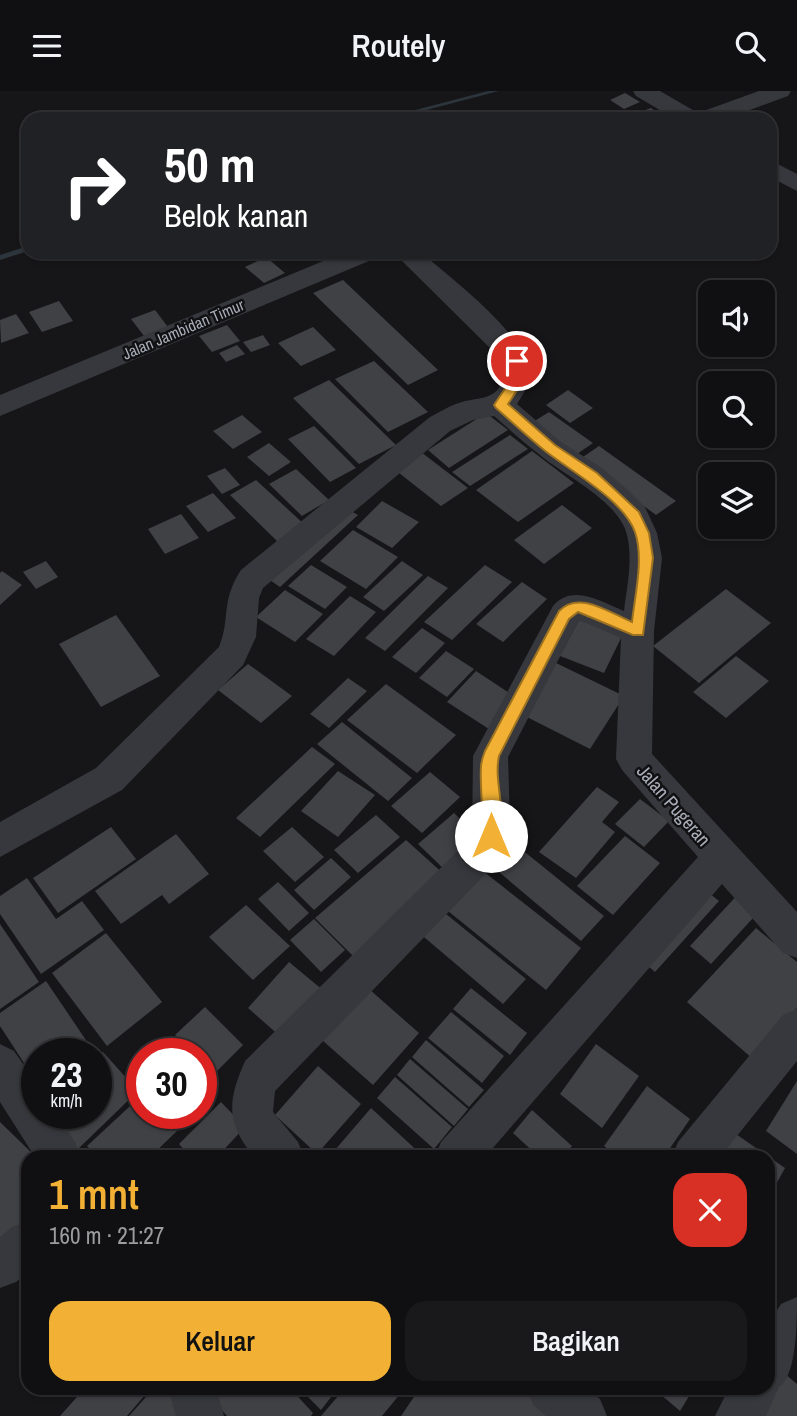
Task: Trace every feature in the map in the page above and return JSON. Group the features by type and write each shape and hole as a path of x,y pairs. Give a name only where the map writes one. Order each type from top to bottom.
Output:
{"street":[{"path":"644,91 679,112"},
{"path":"723,112 780,91"},
{"path":"777,171 797,184"},
{"name":"Jalan Jambidan Timur","path":"0,405 350,259"},
{"path":"0,841 109,779 231,656 240,638 241,597 252,579 440,424 466,411 500,405 516,384 519,372 517,361 495,335 414,259"},
{"name":"Jalan Pugeran","path":"500,405 551,449 592,476 634,515 642,533 646,558 638,631 634,759 797,940"},
{"path":"277,1150 256,1127 250,1110 256,1083 486,847 493,825 488,768 491,756 564,615 570,608 579,606 638,631"},
{"path":"462,1150 721,858"},
{"path":"699,1150 797,1029"},
{"path":"0,1065 55,1150"},
{"path":"0,1266 21,1249"},
{"path":"775,1356 797,1320"},
{"path":"194,1395 200,1416"},
{"path":"739,1416 752,1395"}],"building":[{"path":"625,93 640,102 624,109 610,100"},
{"path":"651,108 656,112 640,112"},
{"path":"262,259 268,259 285,273 264,283 245,267"},
{"path":"343,280 438,370 408,385 313,293"},
{"path":"59,301 73,321 42,332 29,312"},
{"path":"155,310 168,327 144,336 131,319"},
{"path":"16,314 29,333 1,343 0,320"},
{"path":"227,325 240,341 212,352 199,336"},
{"path":"313,327 336,350 301,366 278,343"},
{"path":"263,335 270,345 251,352 243,342"},
{"path":"237,345 245,354 226,362 219,353"},
{"path":"374,361 428,412 388,432 335,379"},
{"path":"329,380 396,445 359,464 293,398"},
{"path":"568,390 593,408 570,423 546,405"},
{"path":"549,412 593,443 577,454 533,422"},
{"path":"486,413 508,430 449,468 428,450"},
{"path":"242,415 262,432 233,449 213,431"},
{"path":"314,426 356,468 330,482 288,439"},
{"path":"510,435 528,449 470,486 452,472"},
{"path":"269,443 291,462 269,476 247,457"},
{"path":"599,446 676,501 656,515 580,459"},
{"path":"532,451 574,483 518,522 476,490"},
{"path":"421,452 468,488 441,506 394,469"},
{"path":"225,468 240,485 222,494 207,476"},
{"path":"296,469 329,500 302,516 269,484"},
{"path":"256,480 305,525 278,542 230,495"},
{"path":"213,493 236,518 208,532 186,506"},
{"path":"382,501 419,522 392,548 356,527"},
{"path":"562,505 592,528 544,564 514,540"},
{"path":"345,508 358,515 280,587 267,578"},
{"path":"181,514 199,538 165,554 148,529"},
{"path":"353,530 398,557 366,589 320,561"},
{"path":"46,561 58,577 36,589 23,572"},
{"path":"402,561 423,575 384,611 363,597"},
{"path":"311,565 347,587 325,609 288,586"},
{"path":"485,565 512,582 452,640 424,622"},
{"path":"2,571 22,585 0,605 0,573"},
{"path":"428,576 448,588 385,651 365,638"},
{"path":"522,582 547,599 503,642 476,624"},
{"path":"726,589 771,623 699,683 653,646"},
{"path":"285,590 323,614 295,642 256,617"},
{"path":"350,596 376,612 334,656 306,639"},
{"path":"116,615 160,676 101,707 59,644"},
{"path":"579,620 622,636 604,673 560,656"},
{"path":"422,628 445,643 416,673 392,657"},
{"path":"446,651 474,669 447,697 419,678"},
{"path":"736,656 769,681 726,718 693,692"},
{"path":"554,662 624,696 590,749 519,713"},
{"path":"248,664 292,696 261,723 218,690"},
{"path":"476,671 517,698 489,729 447,702"},
{"path":"348,678 367,691 329,728 310,714"},
{"path":"386,684 456,735 417,773 347,720"},
{"path":"342,722 412,778 388,801 317,744"},
{"path":"312,747 335,764 260,837 236,818"},
{"path":"338,771 375,795 338,837 301,811"},
{"path":"430,772 460,797 422,833 391,806"},
{"path":"597,787 619,802 602,822 615,832 576,878 539,852"},
{"path":"640,799 669,821 644,847 615,824"},
{"path":"454,813 481,839 445,870 418,844"},
{"path":"376,815 400,837 358,873 334,850"},
{"path":"111,827 136,859 58,913 33,878"},
{"path":"292,827 324,857 295,882 263,851"},
{"path":"176,834 209,874 169,904 162,895 121,924 95,891"},
{"path":"625,836 660,863 613,915 577,886"},
{"path":"406,840 446,876 355,958 315,918"},
{"path":"510,840 604,916 581,941 487,862"},
{"path":"331,858 351,877 314,910 294,890"},
{"path":"479,868 581,948 546,990 443,907"},
{"path":"27,878 56,919 82,901 104,930 41,974 0,914 0,896"},
{"path":"278,882 309,913 289,931 258,899"},
{"path":"704,889 719,901 655,972 640,959"},
{"path":"742,890 763,907 711,964 690,946"},
{"path":"246,905 290,946 253,980 209,937"},
{"path":"440,909 526,979 503,1004 418,932"},
{"path":"314,919 345,950 321,972 290,940"},
{"path":"0,924 39,982 0,1009"},
{"path":"756,928 797,962 797,1008 753,1059 687,1002"},
{"path":"106,933 162,1002 112,1042 112,1038 101,1038 52,973"},
{"path":"289,962 324,991 282,1038 248,1008"},
{"path":"46,981 85,1038 21,1038 21,1058 0,1026 0,1013"},
{"path":"471,988 527,1033 510,1055 453,1009"},
{"path":"369,989 419,1033 373,1085 322,1040"},
{"path":"205,1007 243,1045 217,1071 217,1038 178,1038 175,1035"},
{"path":"451,1012 504,1056 482,1083 428,1038"},
{"path":"426,1040 484,1090 469,1107 412,1057"},
{"path":"596,1044 639,1076 602,1128 560,1094"},
{"path":"410,1059 468,1109 454,1126 397,1075"},
{"path":"112,1062 126,1078 126,1103 112,1116"},
{"path":"318,1066 361,1104 321,1150 313,1150 275,1115"},
{"path":"395,1077 452,1127 434,1149 377,1098"},
{"path":"797,1081 797,1154 766,1131"},
{"path":"647,1086 690,1119 669,1150 609,1150 604,1146"},
{"path":"221,1102 245,1127 224,1150 184,1150 179,1144 194,1129 217,1129 217,1106"},
{"path":"371,1108 416,1150 335,1150"},
{"path":"126,1110 126,1129 178,1130 157,1150 91,1150 87,1146 105,1129 112,1129 112,1123"},
{"path":"532,1110 572,1146 569,1150 531,1150 513,1133"},
{"path":"0,1122 29,1150 21,1150 21,1230 0,1246"},
{"path":"60,1129 99,1129 78,1149"},
{"path":"733,1132 759,1150 723,1150"},
{"path":"775,1161 785,1168 775,1186"},
{"path":"779,1369 797,1384 797,1416 754,1416 765,1395 775,1395 775,1377"},
{"path":"79,1395 145,1395 127,1416 60,1416"},
{"path":"148,1395 171,1395 190,1416 129,1416"},
{"path":"208,1395 296,1395 313,1413 311,1416 227,1416"},
{"path":"306,1395 333,1395 321,1410"},
{"path":"339,1395 399,1395 382,1416 321,1416"},
{"path":"415,1395 543,1395 563,1412 560,1416 401,1416"},
{"path":"661,1395 690,1395 680,1411"}],"waterway":[{"path":"412,112 496,91"},
{"path":"0,258 21,250"}],"route":[{"path":"491,836 493,825 488,768 491,756 564,615 570,608 579,606 638,631 646,558 642,533 634,515 592,476 551,449 500,405 516,384 519,372 517,361"}]}
